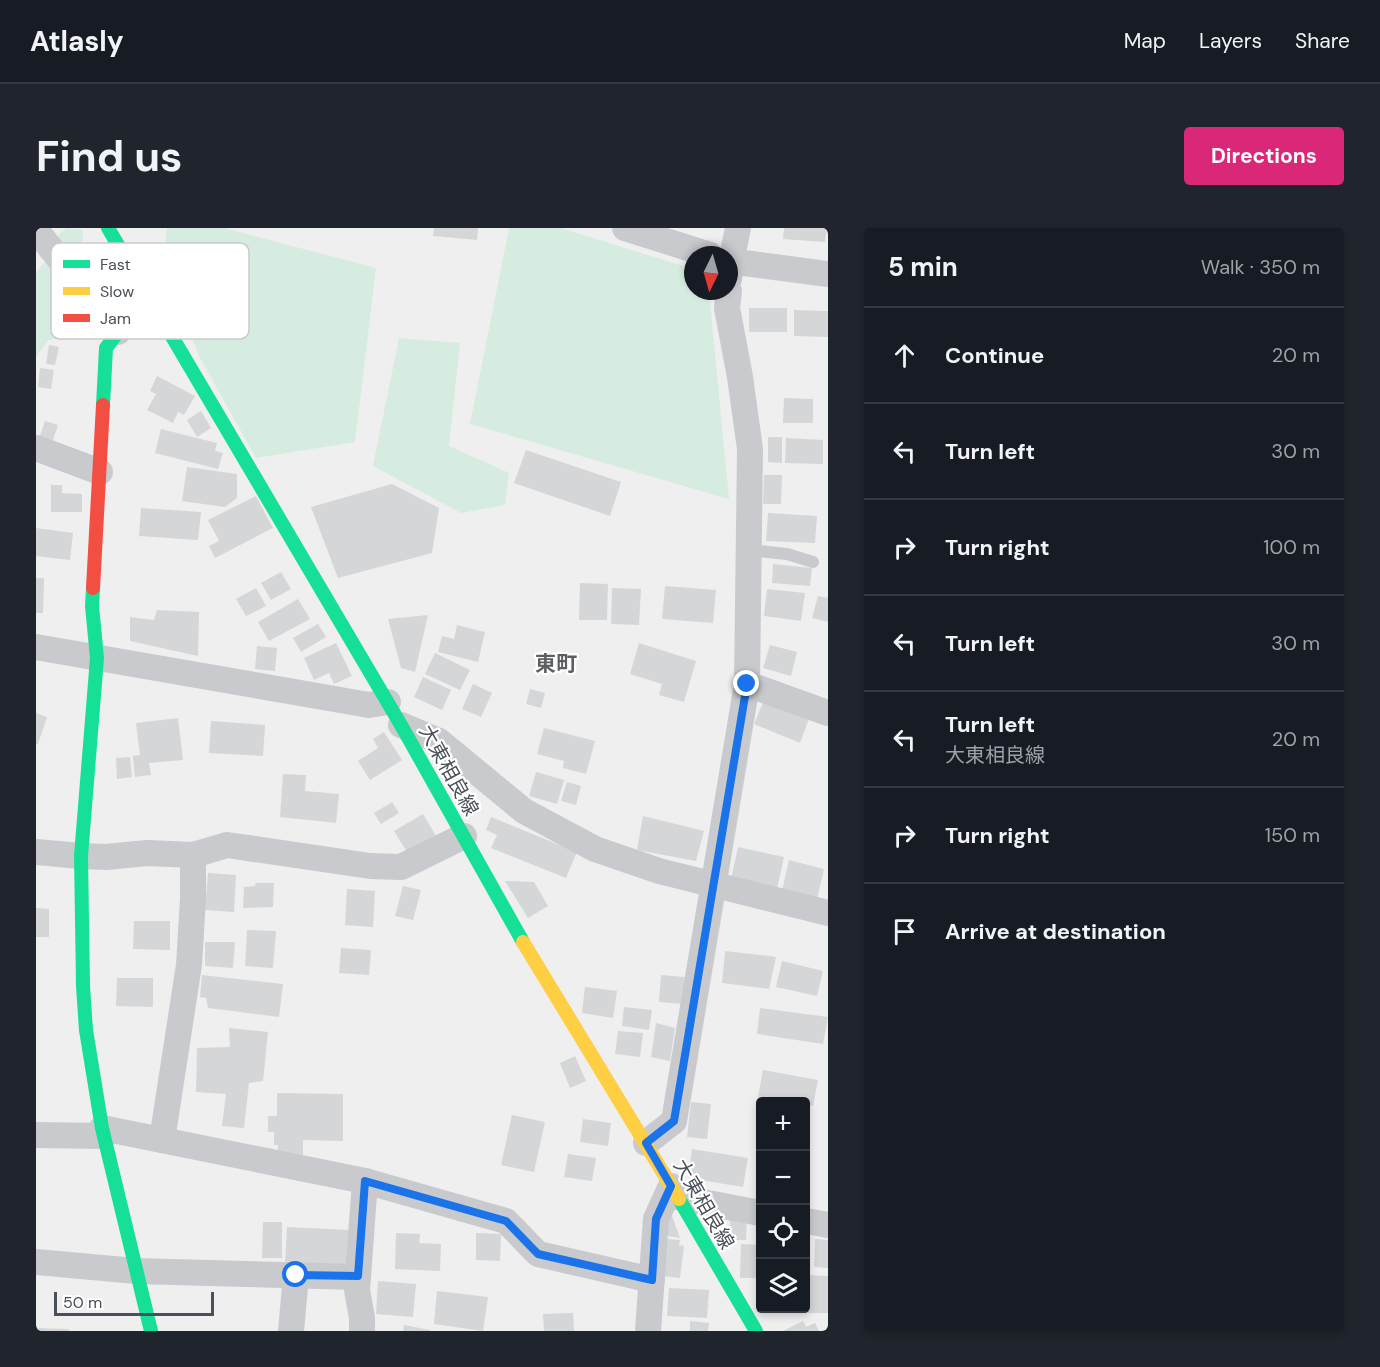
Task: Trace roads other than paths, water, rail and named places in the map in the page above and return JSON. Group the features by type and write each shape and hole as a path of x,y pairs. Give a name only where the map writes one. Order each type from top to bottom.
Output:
{"main road":[{"name":"大東相良線","path":"108,228 117,243"},
{"path":"113,339 106,348 92,606 97,658 81,856 81,928 86,1030 103,1132 151,1331"},
{"name":"大東相良線","path":"174,339 402,725 522,940 646,1143 756,1331"}],"street":[{"path":"625,228 684,250"},
{"path":"732,246 738,228"},
{"path":"36,230 51,249"},
{"path":"738,267 828,274"},
{"path":"646,1143 674,1121 747,684 750,450 740,377 727,308 728,300"},
{"path":"36,448 100,472"},
{"path":"36,647 369,705 388,702"},
{"path":"747,684 828,713"},
{"path":"402,725 439,741 524,811 595,849 714,886 828,913"},
{"path":"36,852 106,857 147,852 193,855 227,844 370,866 401,867 464,836"},
{"path":"162,1140 189,965 193,855"},
{"path":"36,1135 103,1132 162,1140 365,1181 506,1221 538,1254 652,1280"},
{"path":"362,1331 357,1290 365,1181"},
{"path":"648,1331 656,1219 674,1192 756,1212"},
{"path":"810,1222 828,1225"},
{"path":"36,1262 136,1271 358,1276"},
{"path":"291,1331 296,1275"}],"lane":[{"path":"749,550 787,554 813,562"}],"district":[{"name":"東町","path":"556,664"}]}
